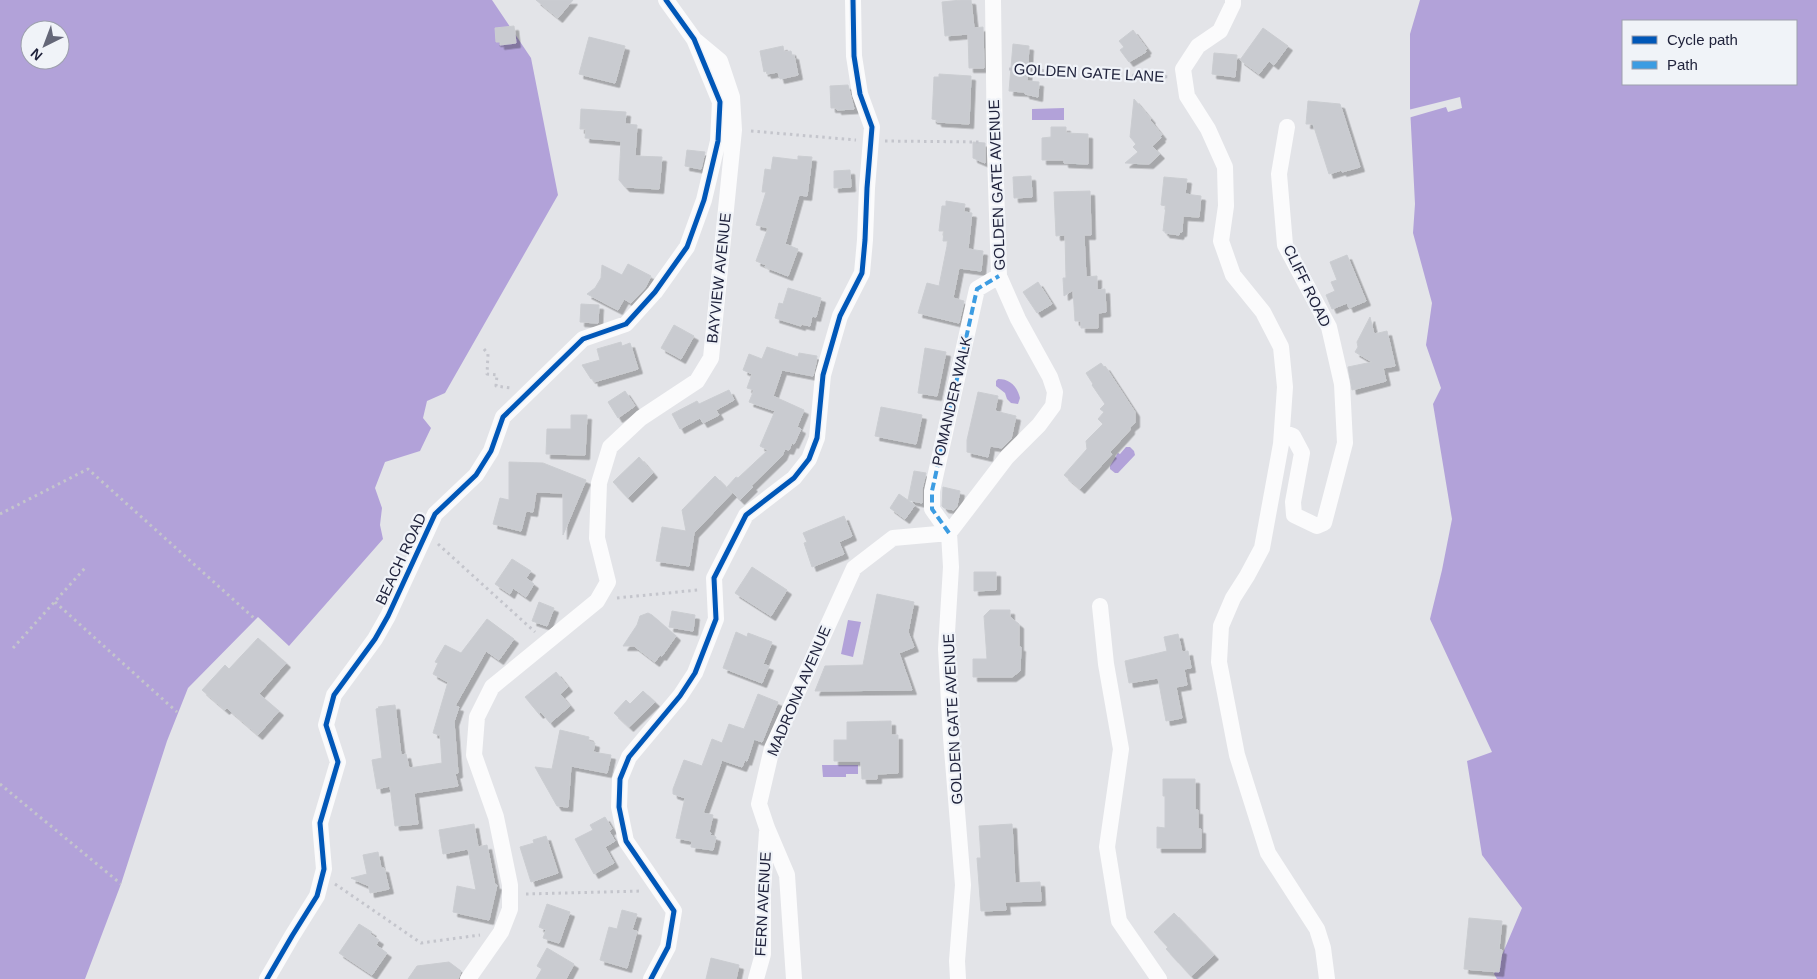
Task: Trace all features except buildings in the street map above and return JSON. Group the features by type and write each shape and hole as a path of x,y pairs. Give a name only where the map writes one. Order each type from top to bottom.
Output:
{"street":[{"name":"BEACH ROAD","path":"267,979 317,896 324,869 320,824 338,762 326,725 334,695 375,639 435,514 476,475 491,451 503,417 583,339 626,324 656,292 687,247 704,200 718,141 720,102 694,39 666,0"},
{"path":"651,979 668,947 674,911 626,841 619,807 620,779 629,757 680,696 695,673 716,619 714,578 746,515 794,478 809,458 816,438 823,375 840,316 862,273 872,127 860,94 854,56 853,0"},
{"name":"GOLDEN GATE AVENUE","path":"958,979 957,961 962,885 946,649 951,567 949,533 1007,457 1039,424 1053,406 1055,392 1050,377 1018,319 1000,276 993,69 993,0"},
{"path":"1233,0 1233,4 1220,31 1198,46 1183,69 1184,78 1187,96 1208,129 1225,166 1226,206 1221,241 1233,275 1263,312 1281,347 1285,387 1282,432 1270,513 1262,548 1247,576 1232,598 1221,626 1219,662 1237,755 1268,853 1317,929 1324,948 1327,979"},
{"name":"BAYVIEW AVENUE","path":"468,979 501,932 510,908 510,885 496,817 474,755 477,717 492,687 597,600 608,582 597,538 599,482 610,447 641,418 697,381 711,358 734,130 732,97 720,61 694,39"},
{"name":"CLIFF ROAD","path":"1282,432 1293,436 1302,452 1293,502 1294,515 1317,526 1324,523 1345,443 1342,384 1329,327 1285,245 1279,174 1286,127"},
{"name":"POMANDER WALK","path":"949,533 932,509 932,491 977,289 1000,276"},
{"name":"MADRONA AVENUE","path":"794,979 787,875 759,804 772,748 854,568 893,538 949,533"},
{"path":"1100,606 1106,664 1121,748 1107,847 1119,921 1159,979"},
{"name":"FERN AVENUE","path":"756,979 763,954 763,890 767,828"}],"path":[{"path":"484,349 488,354 487,374 497,375 496,386 515,389"},
{"path":"0,514 88,469 255,619"},
{"path":"426,533 547,642"},
{"path":"14,648 86,568"},
{"path":"597,600 714,588"},
{"path":"55,602 177,712"},
{"path":"0,784 121,884"},
{"path":"322,875 421,943 501,932"},
{"path":"510,894 659,890"}],"shaded area":[{"path":"0,0 492,0 531,58 558,195 445,393 427,401 423,418 431,428 420,451 385,462 375,488 382,508 380,525 383,539 289,646 258,617 188,688 167,741 121,884 85,979 0,979"},
{"path":"1420,0 1817,0 1817,979 1497,979 1494,974 1522,908 1482,855 1467,761 1492,752 1430,619 1452,519 1433,404 1441,388 1426,345 1432,303 1413,233 1415,204 1410,107 1410,34"},
{"path":"1064,108 1064,120 1032,120 1032,109"},
{"path":"998,379 1006,380 1015,387 1020,398 1018,404 1011,403 1005,393 996,386"},
{"path":"1126,447 1130,447 1135,455 1118,473 1115,473 1110,469 1110,466 1118,453 1120,454"},
{"path":"848,620 861,622 853,657 841,654"},
{"path":"822,765 858,765 858,774 846,774 846,777 823,777"}],"pier":[{"path":"1460,97 1462,108 1448,112 1446,107 1408,118 1408,110"}],"marked path":[{"path":"949,533 932,509 932,491 977,289 999,276"}],"cycle path":[{"path":"267,979 317,896 324,869 320,823 338,762 326,725 334,695 375,639 388,616 435,514 476,475 491,451 503,417 583,339 626,324 655,292 687,247 704,200 718,141 720,102 694,39 666,0"},
{"path":"651,979 668,947 674,911 626,841 619,807 620,779 629,757 680,696 695,673 716,619 714,578 746,515 794,478 809,459 817,438 823,375 840,316 862,273 865,240 872,127 860,94 854,56 853,0"}]}
